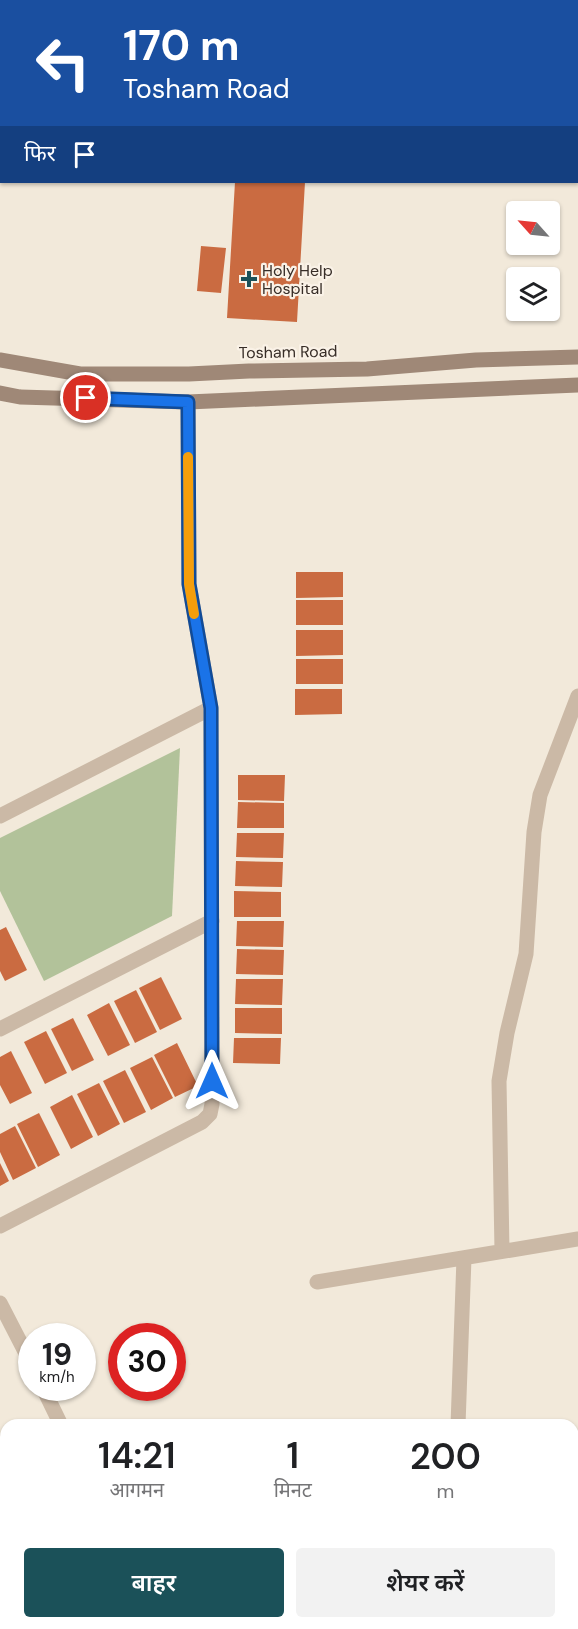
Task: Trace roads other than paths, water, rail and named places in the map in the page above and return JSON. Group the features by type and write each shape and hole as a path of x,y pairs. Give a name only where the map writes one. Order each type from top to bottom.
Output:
{"main road":[{"name":"Tosham Road","path":"0,360 80,374 189,374 367,369 476,360 578,357"},
{"path":"0,393 20,397 188,402 578,385"}],"street":[{"path":"0,1226 202,1122 210,1114 212,1104 211,708 189,584 188,402"},
{"path":"502,1251 499,1081 507,1033 526,954 534,832 540,795 578,696"},
{"path":"0,816 211,708"},
{"path":"0,1029 212,921"},
{"path":"317,1282 578,1239"},
{"path":"458,1419 464,1258"},
{"path":"0,1303 18,1338"},
{"path":"49,1401 58,1419"}],"place":[{"name":"Holy Help Hospital","path":"249,279"}]}
